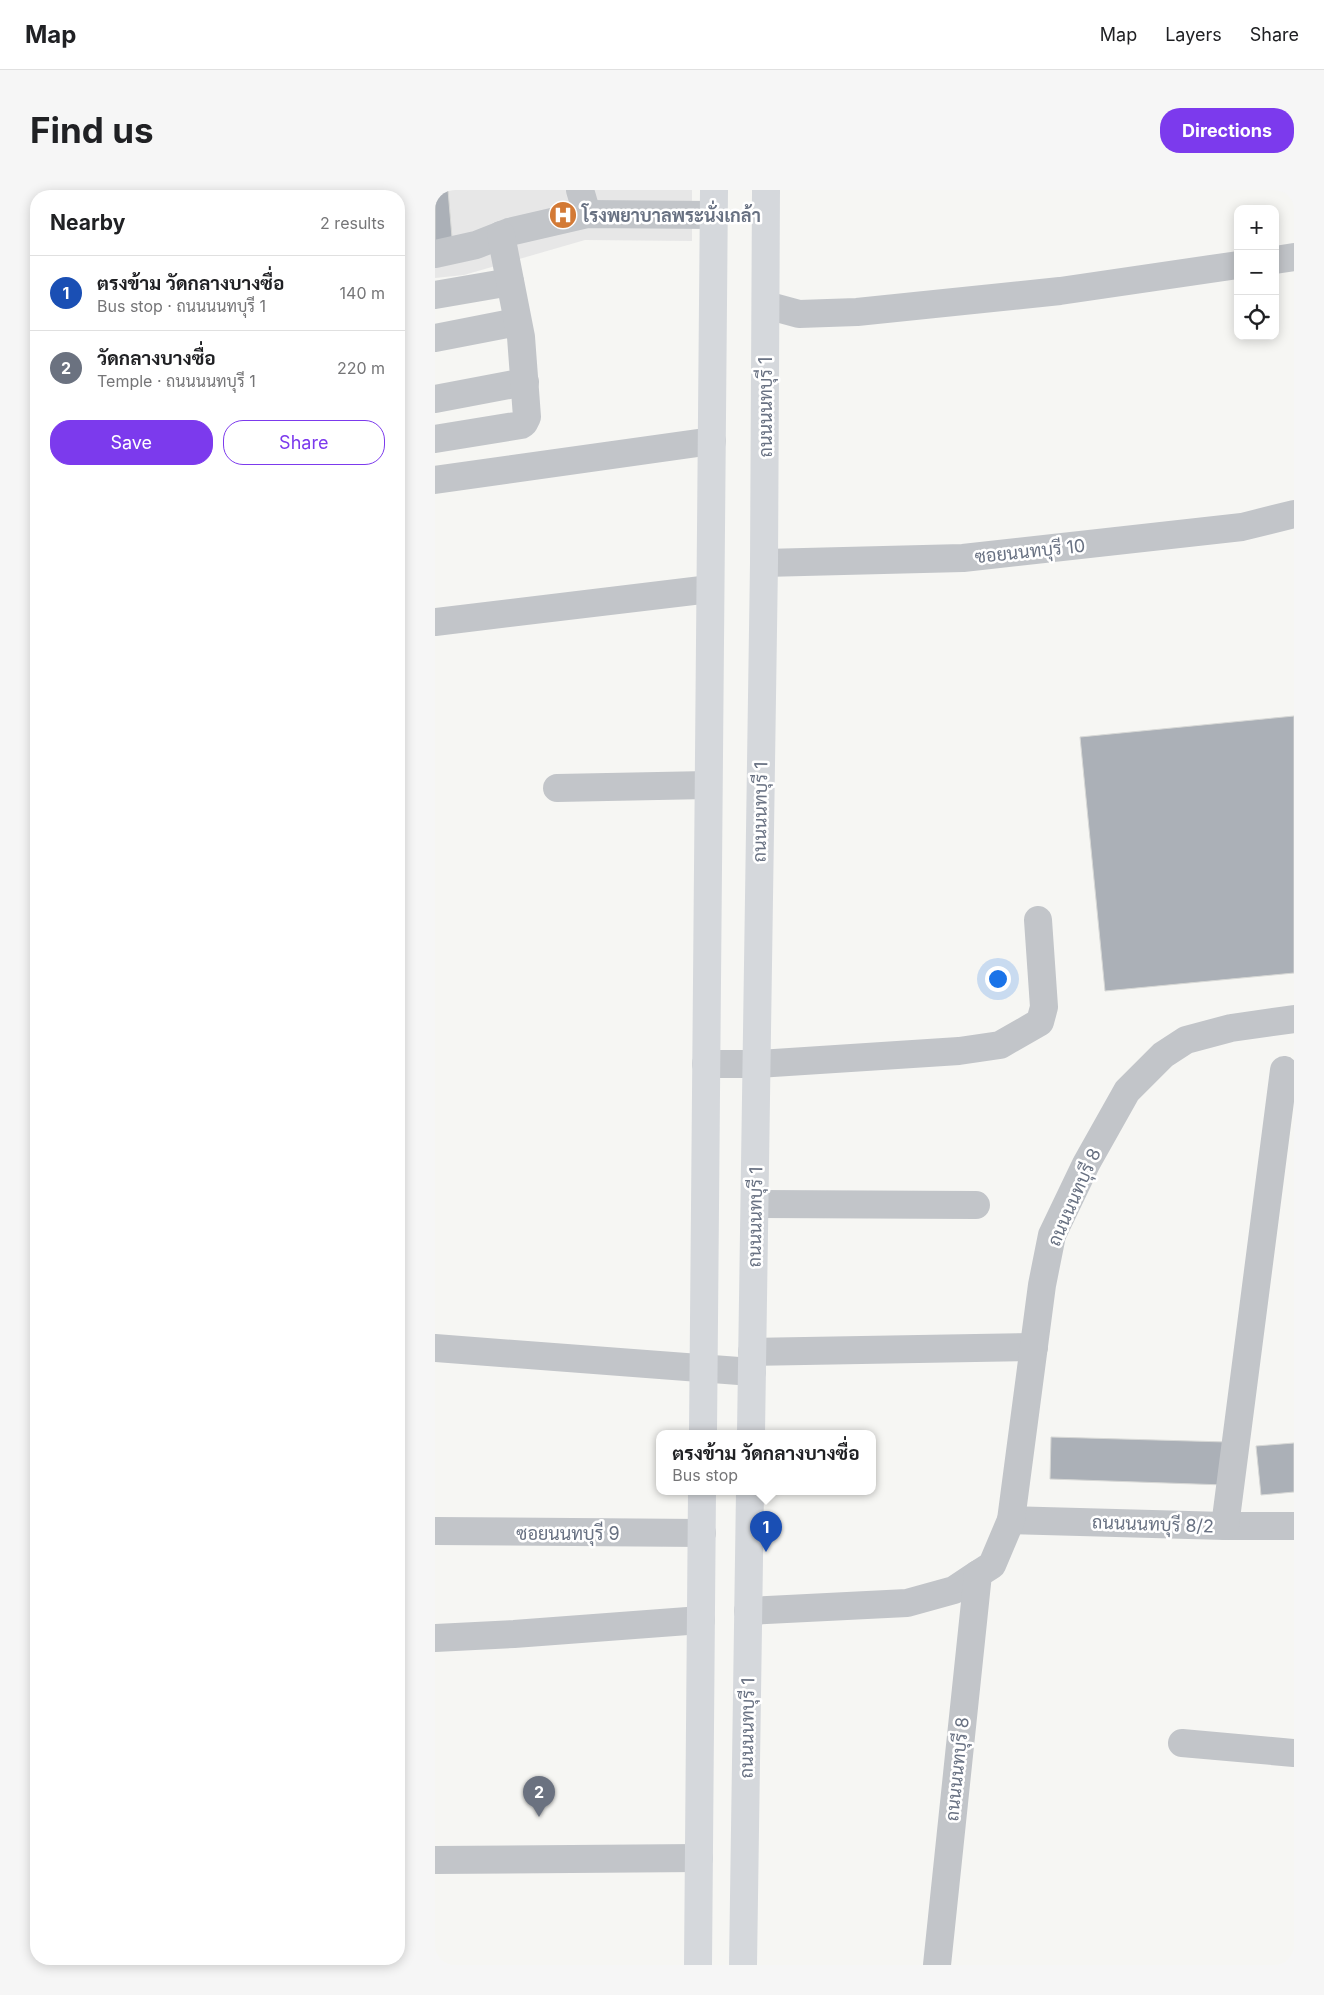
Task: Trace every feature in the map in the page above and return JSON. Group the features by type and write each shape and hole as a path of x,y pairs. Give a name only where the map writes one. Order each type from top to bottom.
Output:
{"main road":[{"name":"ถนนนนทบุรี 1","path":"751,1430 764,563 766,190"},
{"path":"703,1430 713,202"},
{"path":"698,1965 702,1495"},
{"name":"ถนนนนทบุรี 1","path":"743,1965 751,1495"}],"street":[{"path":"435,254 476,245 583,202 713,202"},
{"path":"435,439 524,423 527,417 525,382 517,322 501,235"},
{"path":"1279,259 1294,257"},
{"path":"766,305 799,314 857,312 1060,292 1234,266"},
{"path":"435,295 510,282"},
{"path":"435,338 517,322"},
{"path":"435,399 525,382"},
{"path":"435,480 712,441"},
{"name":"ซอยนนทบุรี 10","path":"764,563 963,558 1242,527 1294,514"},
{"path":"435,622 710,589"},
{"path":"557,788 708,785"},
{"path":"706,1064 757,1064 959,1051 999,1045 1040,1022 1044,1007 1038,920"},
{"name":"ถนนนนทบุรี 8","path":"749,1611 907,1603 954,1590 992,1565 1011,1520 1042,1285 1052,1235 1086,1164 1127,1091 1163,1055 1186,1040 1231,1028 1294,1019"},
{"path":"1225,1526 1284,1070"},
{"path":"755,1204 976,1205"},
{"path":"435,1348 704,1368 752,1362 1034,1347"},
{"name":"ถนนนนทบุรี 8/2","path":"1011,1520 1294,1526"},
{"name":"ซอยนนทบุรี 9","path":"435,1531 702,1533"},
{"name":"ถนนนนทบุรี 8","path":"937,1965 978,1574"},
{"path":"435,1638 701,1620"},
{"path":"1182,1744 1294,1753"},
{"path":"435,1860 699,1858"}],"shaded area":[{"name":"โรงพยาบาลพระนั่งเกล้า","path":"435,190 692,190 692,241 585,240 464,275 435,278"}],"building":[{"path":"435,190 448,190 453,249 435,251"},
{"path":"1294,716 1294,973 1105,991 1080,737"},
{"path":"1051,1437 1226,1442 1225,1485 1050,1479"},
{"path":"1294,1443 1294,1492 1261,1495 1256,1446"}],"place":[{"name":"โรงพยาบาลพระนั่งเกล้า","path":"563,215"},
{"name":"ตรงข้าม วัดกลางบางซื่อ","path":"766,1552"},
{"name":"วัดกลางบางซื่อ","path":"539,1817"}]}
